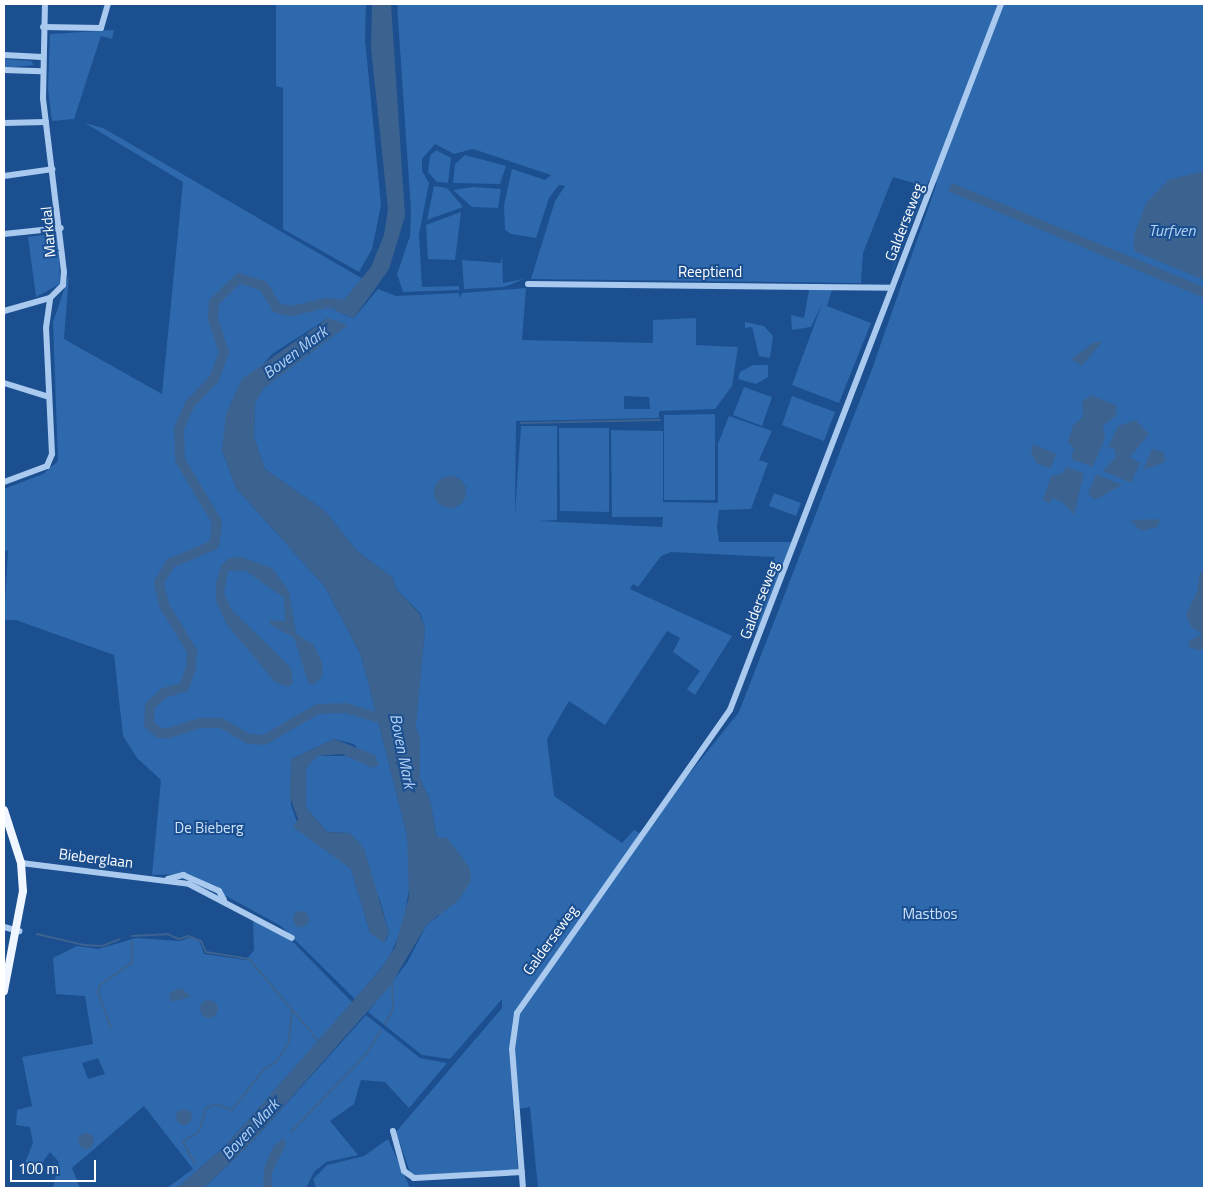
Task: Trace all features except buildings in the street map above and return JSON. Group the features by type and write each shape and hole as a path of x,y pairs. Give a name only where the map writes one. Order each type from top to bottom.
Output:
{"main road":[{"path":"4,810 21,863 19,931 4,991"}],"street":[{"name":"Markdal","path":"4,482 47,466 52,454 46,328 50,298 63,285 61,228 41,71 45,4"},
{"path":"43,28 101,28 108,4"},
{"name":"Galderseweg","path":"523,1188 512,1049 517,1013 730,710 1000,4"},
{"path":"4,55 42,57"},
{"path":"4,70 41,71"},
{"path":"4,123 46,122"},
{"path":"4,176 53,169"},
{"path":"4,234 61,228"},
{"name":"Reeptiend","path":"528,284 892,288"},
{"path":"4,311 50,298"},
{"path":"4,383 50,397"},
{"name":"Bieberglaan","path":"21,863 168,879 224,900 292,938"},
{"path":"4,926 19,931"},
{"path":"393,1131 404,1171 414,1178 522,1172"}],"green space":[{"path":"276,4 366,4 365,39 381,205 372,249 359,272 283,229 283,88 276,86"},
{"name":"Mastbos","path":"397,4 1204,4 1204,1188 538,1188 530,1107 513,1110 518,1170 415,1175 410,1172 396,1132 502,1008 502,999 450,1059 422,1055 368,1012 407,963 427,924 439,916 437,837 430,800 420,779 420,738 415,727 425,629 420,613 396,589 393,578 357,551 325,511 265,469 254,437 255,402 260,393 328,318 272,354 231,402 222,450 236,488 325,587 361,655 407,835 411,879 402,928 388,960 355,999 281,926 186,874 152,875 161,780 137,758 123,736 114,655 16,620 4,620 8,551 4,550 4,489 43,474 58,461 53,322 69,275 64,339 162,394 183,182 85,123 103,128 363,279 335,310 345,315 354,318 378,289 396,296 459,293 460,298 462,293 526,288 522,340 653,343 653,320 696,318 696,345 738,347 732,386 715,409 659,411 659,418 516,421 515,513 521,426 557,426 557,520 537,521 662,527 663,517 612,517 611,430 663,431 663,502 718,503 718,444 729,416 772,431 759,460 768,463 751,509 719,510 717,527 719,542 792,542 760,629 750,625 775,557 671,552 661,556 638,587 633,584 630,589 732,636 695,695 687,689 700,671 673,652 680,638 667,631 605,725 569,701 547,739 554,796 622,843 634,830 641,834 739,712 872,369 937,183 929,180 891,274 920,185 893,177 863,253 861,283 531,279 555,201 565,186 559,185 549,198 536,238 511,234 505,230 504,205 512,169 545,180 551,175 473,149 454,154 435,144 422,159 422,171 429,183 419,234 422,287 459,286 459,290 403,292 397,274 410,236 411,211","holes":["624,396 649,397 650,409 624,409","458,477 466,488 464,500 456,507","334,739 354,744 373,768 349,756 317,756 306,768 306,807 327,832 350,833 380,900 389,933 386,941 370,933 351,869 299,828 291,805 291,759"]},
{"path":"114,30 112,39 101,36 74,119 52,121 48,89 50,34"},
{"path":"4,59 31,61 34,65 4,68"},
{"path":"436,150 451,158 448,183 437,182 428,172 430,156"},
{"path":"465,155 506,166 500,184 453,183 455,164"},
{"path":"434,186 447,188 463,207 427,220"},
{"path":"473,187 501,189 498,208 472,207 453,190"},
{"path":"461,212 455,260 428,259 426,225"},
{"path":"58,233 60,284 36,297 28,237"},
{"path":"502,254 503,283 524,279 504,287 464,289 462,260 501,263"},
{"path":"809,290 832,290 827,306 871,323 839,403 792,385 822,304 811,327 792,330 791,315 804,318"},
{"path":"745,322 764,326 773,336 770,358 759,356 752,327 745,328"},
{"path":"753,365 768,365 768,377 756,384 738,379 740,372"},
{"path":"744,387 772,397 762,426 733,415"},
{"path":"792,396 835,412 824,441 782,425"},
{"path":"715,414 715,500 664,500 664,415"},
{"path":"559,428 609,428 609,512 560,511"},
{"path":"774,493 801,503 796,516 769,506"},
{"path":"253,918 291,940 353,1003 225,1146 177,1188 167,1188 193,1169 144,1106 72,1168 80,1188 53,1188 59,1162 50,1152 40,1166 22,1170 33,1143 30,1127 16,1125 17,1110 32,1106 22,1057 93,1044 85,996 56,994 53,958 77,946 98,949 136,938 180,941 191,937 199,940 204,954 246,960 254,950","holes":["98,1058 105,1074 88,1079 82,1063"]},
{"path":"366,1015 420,1058 447,1063 409,1108 385,1082 361,1080 354,1104 330,1121 358,1155 326,1162 314,1172 306,1188 204,1188 252,1142"},
{"path":"388,1139 410,1188 316,1188 313,1179 327,1165 364,1156"}],"water":[{"path":"372,4 391,4 405,216 389,269 354,318 335,311 371,267 384,235 388,209 371,48"},
{"name":"Turfven","path":"1204,171 1204,280 1134,251 1134,235 1146,203 1168,180"},
{"path":"952,183 1204,287 1204,298 948,191"},
{"name":"Boven Mark","path":"328,318 348,325 264,388 255,403 254,437 265,469 325,511 357,551 393,578 396,589 419,613 425,629 416,727 420,738 420,778 430,800 437,837 447,838 470,868 471,881 458,901 427,924 390,986 252,1142 204,1188 177,1188 225,1146 380,970 395,947 409,897 407,835 361,655 325,587 236,488 222,450 226,414 242,379"},
{"path":"1103,341 1082,366 1071,359 1093,343"},
{"path":"1091,395 1117,406 1116,416 1103,425 1105,438 1093,467 1071,459 1074,448 1068,442 1073,425 1083,417 1082,402"},
{"path":"1136,420 1149,434 1130,457 1140,463 1131,483 1103,471 1116,457 1114,448 1108,447 1118,426"},
{"path":"1033,444 1056,454 1051,468 1037,464 1031,453"},
{"path":"1152,449 1164,452 1165,462 1143,470"},
{"path":"1066,467 1084,473 1074,515 1062,502 1052,498 1049,504 1043,499 1051,476 1063,473"},
{"path":"1096,474 1122,485 1095,500 1088,494"},
{"path":"450,476 456,477 461,481 465,486 465,498 461,503 456,507 450,508 444,507 439,503 435,498 434,492 435,486 439,481 444,477"},
{"path":"1161,519 1157,527 1141,531 1130,520"},
{"path":"241,557 272,568 289,591 296,633 314,645 322,662 323,675 315,684 309,684 294,638 269,624 270,620 285,621 284,598 246,571 228,571 224,593 231,609 291,668 293,683 289,687 276,683 227,625 216,601 216,583 221,566 229,558"},
{"path":"1204,571 1204,649 1198,650 1188,647 1189,641 1202,634 1191,627 1186,614 1197,592 1200,572"},
{"path":"334,739 375,755 379,765 373,768 342,754 317,756 306,768 306,807 327,832 350,833 364,848 389,933 384,943 370,933 351,869 293,827 298,819 290,797 291,759"},
{"path":"301,911 307,913 309,919 307,925 301,927 295,925 293,919 295,913"},
{"path":"177,989 182,989 191,997 171,1002 169,994"},
{"path":"209,1000 215,1003 218,1009 215,1015 209,1018 203,1015 200,1009 203,1003"},
{"path":"184,1109 192,1117 184,1125 176,1117"},
{"path":"86,1133 92,1135 94,1141 92,1147 86,1149 80,1147 78,1141 80,1135"},
{"path":"283,1138 286,1144 271,1175 273,1188 263,1188 264,1168 273,1147"}],"waterway":[{"name":"Boven Mark","path":"352,306 326,303 291,311 277,308 263,286 239,278 214,302 213,319 224,352 214,379 190,404 179,429 180,460 217,522 214,545 171,563 159,582 164,605 192,651 191,667 184,687 164,693 150,706 149,724 159,733 169,733 200,723 221,723 249,739 264,740 318,709 345,708 393,722"},
{"path":"521,423 660,420"},
{"path":"37,934 84,945 102,946 120,939"},
{"path":"132,936 167,934 179,939 189,936 201,941 206,952 249,959 311,1032"},
{"path":"111,1028 98,992 100,985 132,963 132,941"},
{"path":"385,1024 393,1009 392,982"},
{"path":"195,1164 183,1141 199,1132 206,1108 216,1104 232,1110 264,1069 275,1063 289,1042 292,1010"},
{"path":"291,1132 367,1053 380,1031"},
{"path":"313,1035 320,1043"}],"park label":[{"name":"De Bieberg","path":"209,828"}]}
